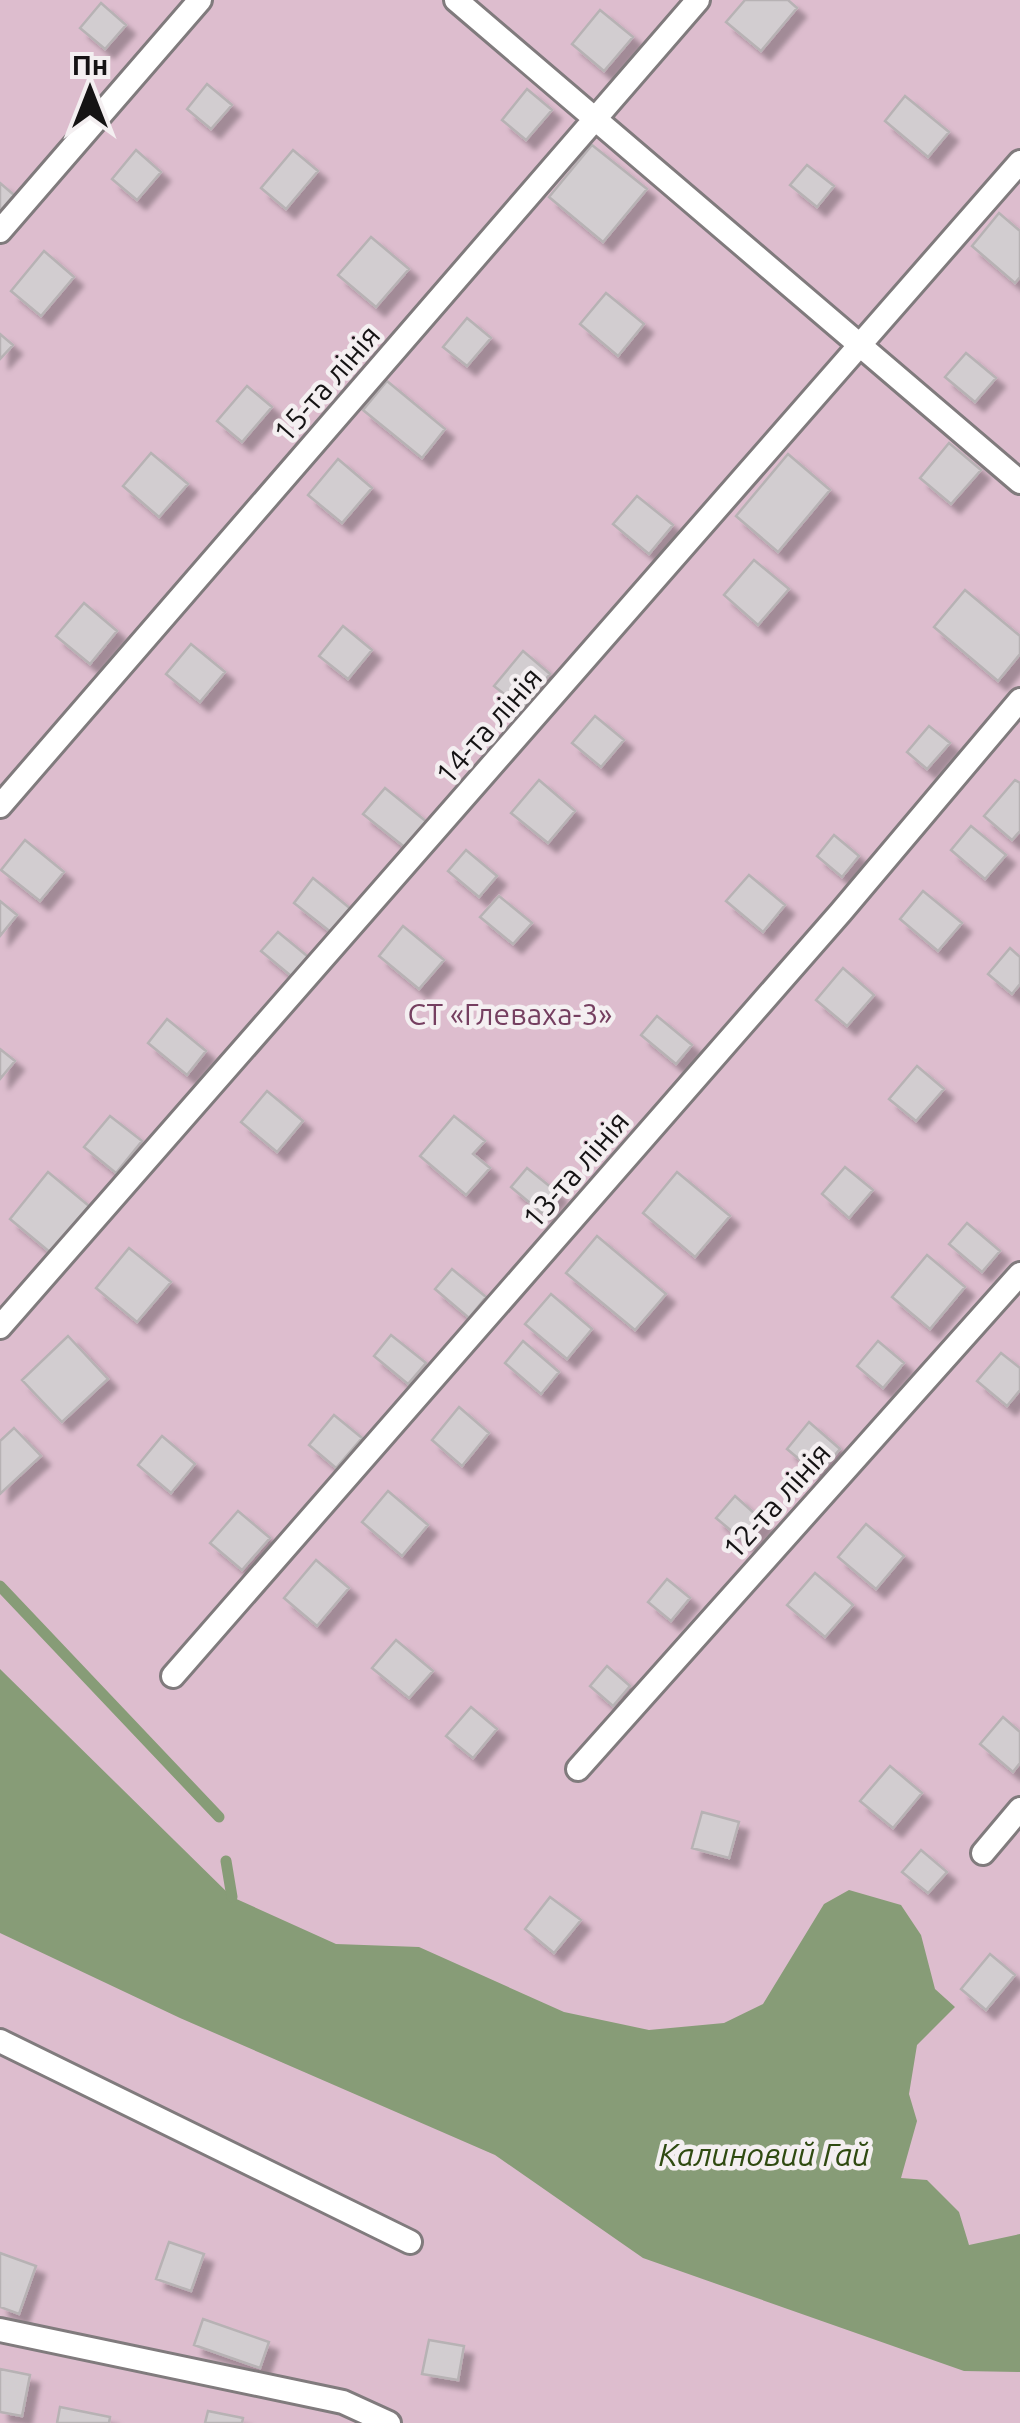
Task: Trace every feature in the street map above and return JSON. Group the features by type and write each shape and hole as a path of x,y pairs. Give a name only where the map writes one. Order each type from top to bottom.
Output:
{"lane":[{"path":"0,231 200,0"},
{"path":"456,0 1020,482"},
{"name":"15-та лінія","path":"0,806 698,0"},
{"name":"14-та лінія","path":"0,1328 1020,162"},
{"name":"13-та лінія","path":"173,1676 828,927 1020,700"},
{"name":"12-та лінія","path":"578,1768 1020,1274"},
{"path":"983,1853 1020,1809"},
{"path":"0,2041 410,2242"},
{"path":"0,2330 342,2402 389,2423"}],"green space":[{"name":"СТ «Глеваха-3»","path":"0,0 1020,0 1020,2423 0,2423"}],"water":[{"name":"Калиновий Гай","path":"0,1669 232,1897 336,1944 419,1947 564,2012 649,2030 724,2023 763,2004 824,1904 849,1890 901,1905 921,1935 935,1989 955,2007 917,2045 909,2094 917,2121 901,2178 927,2180 959,2212 969,2245 1020,2234 1020,2372 964,2371 643,2258 495,2155 180,2018 0,1933"}],"building":[{"path":"745,0 788,0 797,8 761,51 726,22"},
{"path":"101,3 126,25 105,49 80,28"},
{"path":"600,10 633,37 604,71 572,44"},
{"path":"207,84 232,105 211,129 187,109"},
{"path":"527,89 552,110 526,140 502,120"},
{"path":"905,96 949,132 928,157 885,121"},
{"path":"592,145 647,189 603,242 549,197"},
{"path":"136,150 161,172 137,200 112,179"},
{"path":"293,150 318,171 286,209 261,188"},
{"path":"807,165 834,186 817,207 790,185"},
{"path":"0,183 14,195 0,211"},
{"path":"999,213 1020,231 1020,277 1015,283 972,246"},
{"path":"371,237 409,269 376,307 338,275"},
{"path":"44,251 74,277 41,316 11,291"},
{"path":"606,293 644,324 618,356 580,324"},
{"path":"467,318 491,338 467,366 443,347"},
{"path":"0,334 13,345 0,359"},
{"path":"966,353 996,378 975,402 945,377"},
{"path":"387,381 445,429 422,458 363,410"},
{"path":"247,386 272,407 242,442 217,421"},
{"path":"949,443 981,470 951,504 920,478"},
{"path":"151,453 188,484 159,517 123,486"},
{"path":"788,454 830,490 778,552 736,516"},
{"path":"338,459 372,488 342,523 308,495"},
{"path":"637,496 673,525 649,554 613,524"},
{"path":"754,560 789,589 758,625 724,595"},
{"path":"965,590 1020,636 1020,654 998,681 934,627"},
{"path":"84,603 117,631 90,664 56,636"},
{"path":"343,626 372,650 348,679 319,656"},
{"path":"191,644 225,672 200,702 166,674"},
{"path":"523,651 550,674 522,708 494,686"},
{"path":"595,716 624,740 601,767 572,743"},
{"path":"929,726 950,743 927,769 907,752"},
{"path":"539,780 575,811 548,843 511,813"},
{"path":"1015,780 1020,783 1020,831 1012,840 984,816"},
{"path":"385,788 428,823 407,849 363,814"},
{"path":"971,826 1006,855 985,879 951,850"},
{"path":"834,835 859,856 842,877 817,856"},
{"path":"25,840 64,872 40,901 1,870"},
{"path":"466,850 497,876 479,897 448,871"},
{"path":"749,875 785,905 763,932 726,901"},
{"path":"313,878 352,910 332,933 294,903"},
{"path":"923,891 962,923 938,951 900,919"},
{"path":"499,896 532,923 513,944 480,917"},
{"path":"0,901 17,915 0,936"},
{"path":"403,926 444,960 419,989 379,956"},
{"path":"278,932 312,960 296,980 261,951"},
{"path":"1010,948 1020,957 1020,984 1012,994 988,974"},
{"path":"843,968 874,995 847,1026 816,1000"},
{"path":"657,1016 692,1045 676,1064 641,1035"},
{"path":"167,1019 206,1051 187,1075 148,1043"},
{"path":"0,1049 15,1061 0,1079"},
{"path":"917,1066 944,1089 916,1121 889,1099"},
{"path":"267,1091 303,1121 277,1152 241,1122"},
{"path":"110,1116 142,1141 116,1173 84,1147"},
{"path":"454,1116 485,1141 473,1154 490,1168 466,1195 420,1156"},
{"path":"845,1167 873,1190 849,1218 822,1194"},
{"path":"527,1168 558,1193 542,1213 511,1187"},
{"path":"48,1172 89,1206 51,1253 10,1219"},
{"path":"677,1172 730,1216 695,1257 643,1213"},
{"path":"967,1223 1000,1251 982,1272 949,1244"},
{"path":"597,1236 666,1294 635,1330 566,1273"},
{"path":"129,1248 171,1282 137,1322 96,1288"},
{"path":"927,1255 965,1287 930,1329 892,1297"},
{"path":"452,1269 486,1297 469,1318 435,1289"},
{"path":"551,1294 592,1329 567,1359 525,1324"},
{"path":"391,1335 426,1363 408,1384 374,1356"},
{"path":"68,1336 108,1379 62,1422 22,1380"},
{"path":"523,1341 559,1372 541,1394 505,1363"},
{"path":"878,1341 904,1363 883,1388 857,1366"},
{"path":"1001,1353 1020,1368 1020,1390 1007,1406 977,1381"},
{"path":"459,1407 489,1433 462,1466 432,1440"},
{"path":"334,1415 362,1438 336,1468 309,1445"},
{"path":"809,1422 840,1449 818,1475 787,1449"},
{"path":"14,1428 41,1456 0,1494 0,1441"},
{"path":"162,1436 195,1464 171,1493 138,1465"},
{"path":"388,1491 428,1525 402,1556 362,1522"},
{"path":"735,1496 764,1522 746,1543 716,1518"},
{"path":"238,1511 270,1538 242,1570 210,1543"},
{"path":"866,1524 904,1556 876,1589 838,1557"},
{"path":"316,1560 349,1588 317,1626 284,1598"},
{"path":"815,1573 853,1605 825,1637 787,1605"},
{"path":"667,1579 690,1598 671,1621 648,1602"},
{"path":"396,1640 433,1671 409,1698 372,1668"},
{"path":"607,1666 630,1686 613,1706 590,1686"},
{"path":"471,1707 497,1729 473,1758 446,1736"},
{"path":"1003,1717 1020,1732 1020,1763 1013,1772 980,1744"},
{"path":"890,1766 922,1793 893,1828 860,1801"},
{"path":"702,1812 739,1822 729,1858 692,1848"},
{"path":"921,1850 947,1872 928,1893 902,1872"},
{"path":"550,1897 581,1920 554,1953 525,1929"},
{"path":"990,1954 1015,1975 986,2010 961,1989"},
{"path":"169,2242 204,2254 191,2291 156,2279"},
{"path":"0,2253 36,2266 19,2314 0,2307"},
{"path":"203,2319 269,2342 260,2368 194,2345"},
{"path":"429,2340 464,2346 458,2380 422,2374"},
{"path":"0,2369 30,2375 22,2416 0,2412"},
{"path":"60,2407 110,2417 109,2423 57,2423"},
{"path":"208,2411 243,2418 242,2423 205,2423"}],"waterway":[{"path":"0,1586 219,1817"},
{"path":"226,1861 232,1897"}]}
